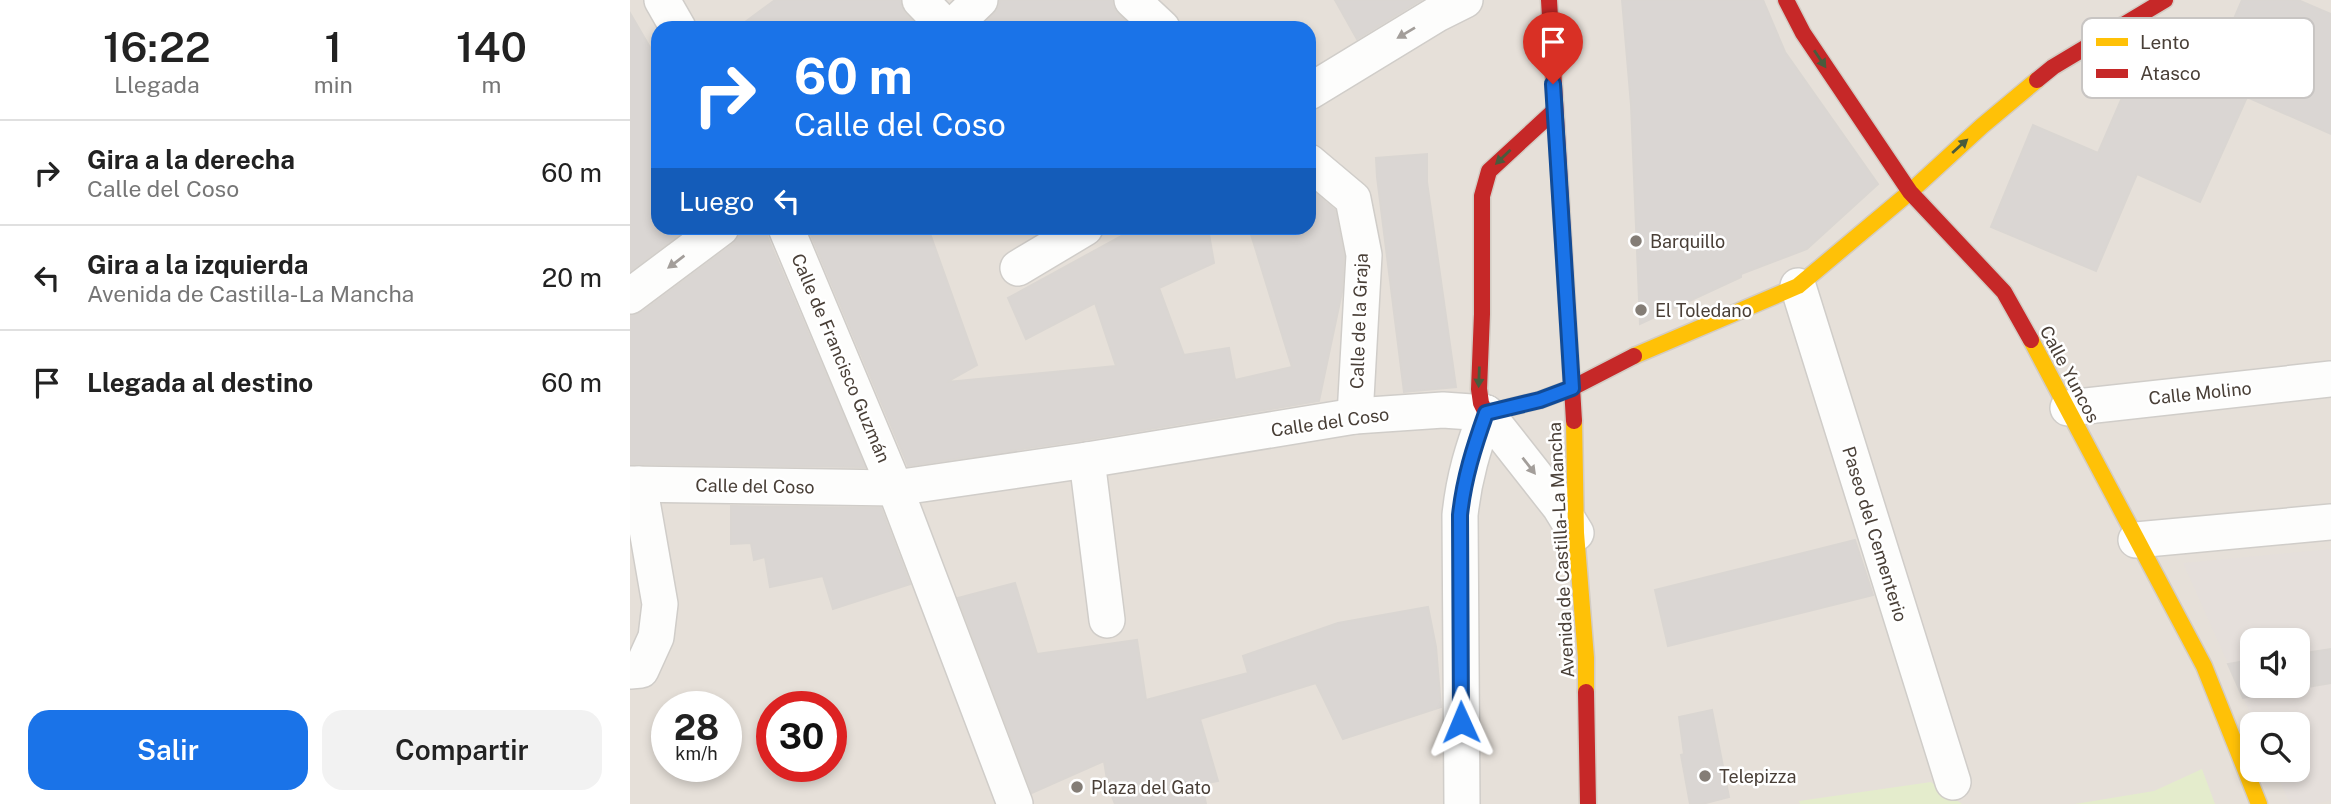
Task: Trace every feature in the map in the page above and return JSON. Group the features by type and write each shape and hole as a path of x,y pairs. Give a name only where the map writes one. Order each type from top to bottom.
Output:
{"street":[{"path":"662,0 674,21"},
{"path":"920,0 942,21"},
{"path":"957,21 981,0"},
{"path":"1132,0 1154,21"},
{"path":"1316,88 1437,14 1465,0"},
{"name":"Avenida de Castilla-La Mancha","path":"1549,0 1572,388 1576,533 1586,658 1588,804"},
{"name":"Calle Yuncos","path":"1786,0 1803,33 1910,192 2004,292 2204,666 2259,804"},
{"name":"Calle del Coso","path":"2135,18 2165,0"},
{"name":"Calle del Coso","path":"634,484 895,488 1355,416 1443,410 1486,413 1540,400 1572,388 1632,357 1798,286 1910,192 1982,126 2053,67 2082,50"},
{"path":"1554,111 1489,171 1482,196 1479,389 1486,413 1560,507 1576,533"},
{"name":"Calle de la Graja","path":"1316,168 1353,199 1364,255 1355,416"},
{"path":"630,296 712,235"},
{"name":"Calle de Francisco Guzmán","path":"789,235 895,488 1015,804"},
{"path":"1018,268 1073,235"},
{"name":"Paseo del Cementerio","path":"1798,286 1953,782"},
{"name":"Calle Molino","path":"2068,408 2331,379"},
{"path":"1462,804 1460,515 1471,453 1486,413"},
{"path":"1087,460 1107,620"},
{"path":"630,671 641,670 656,637 660,604 634,484"},
{"path":"2136,540 2331,522"}],"shaded area":[{"path":"630,0 2331,0 2331,804 630,804"},
{"path":"2331,549 2331,800 2315,804 2290,804 2280,782 2310,782 2310,712 2250,712 2243,698 2310,698 2310,628 2240,628 2240,690 2183,563"}],"green space":[{"path":"2202,769 2215,804 2075,804 2154,791"},
{"path":"1931,782 1962,804 1800,804 1799,801"}],"building":[{"path":"775,0 900,0 905,13 912,21 746,21"},
{"path":"1000,0 1112,0 1118,14 1126,21 987,21 999,6"},
{"path":"1335,0 1421,0 1357,39"},
{"path":"1622,0 1763,0 1785,52 1878,184 1807,249 1741,274 1741,277 1640,324 1631,105"},
{"path":"2242,0 2298,0 2331,14 2331,134 2249,98 2314,98 2314,18 2234,18"},
{"path":"630,13 651,49 651,235 679,235 630,271"},
{"path":"2122,98 2247,98 2200,202 2137,174 2096,271 1991,227 2033,125 2098,153"},
{"path":"1427,154 1427,182 1456,387 1404,392 1376,158"},
{"path":"1316,194 1335,210 1344,256 1342,292 1319,401 908,466 811,235 931,235 977,365 947,382 1116,366 1095,303 1026,339 1008,298 1123,235 1209,235 1214,263 1159,288 1184,355 1229,348 1235,380 1292,367 1251,235 1316,235"},
{"path":"767,235 865,467 630,464 630,316 642,312 739,237"},
{"path":"731,506 881,508 910,584 833,609 823,576 770,587 765,557 754,560 751,543 731,544"},
{"path":"1855,540 1873,595 1668,646 1655,590"},
{"path":"1015,583 1037,654 1137,640 1146,700 1248,673 1243,656 1338,623 1428,607 1436,647 1441,707 1343,739 1316,683 1200,719 1218,781 1202,784 1206,804 1115,804 1108,786 1104,761 1032,793 958,598"},
{"path":"2331,649 2331,683 2310,687 2310,652"},
{"path":"2240,662 2240,691 2228,664"},
{"name":"Telepizza","path":"1712,710 1729,797 1702,804 1690,804 1681,755 1684,754 1679,717"}],"traffic: slow":[{"path":"1634,356 1798,286 2037,80"},
{"path":"2031,340 2204,666 2259,804"},
{"path":"1574,421 1576,533 1586,658 1586,692"}],"traffic: jam":[{"path":"1549,0 1574,421"},
{"path":"1786,0 1803,33 1910,192 2004,292 2031,340"},
{"path":"2135,18 2165,0"},
{"path":"2037,80 2082,50"},
{"path":"1554,111 1489,171 1482,196 1481,403 1486,413 1540,400 1572,388 1634,356"},
{"path":"1586,692 1588,804"}],"place":[{"name":"Barquillo","path":"1636,241"},
{"name":"El Toledano","path":"1641,310"},
{"name":"Telepizza","path":"1705,776"},
{"name":"Plaza del Gato","path":"1077,787"}],"route":[{"path":"1461,722 1460,515 1471,453 1486,413 1540,400 1572,388 1553,84"}]}
